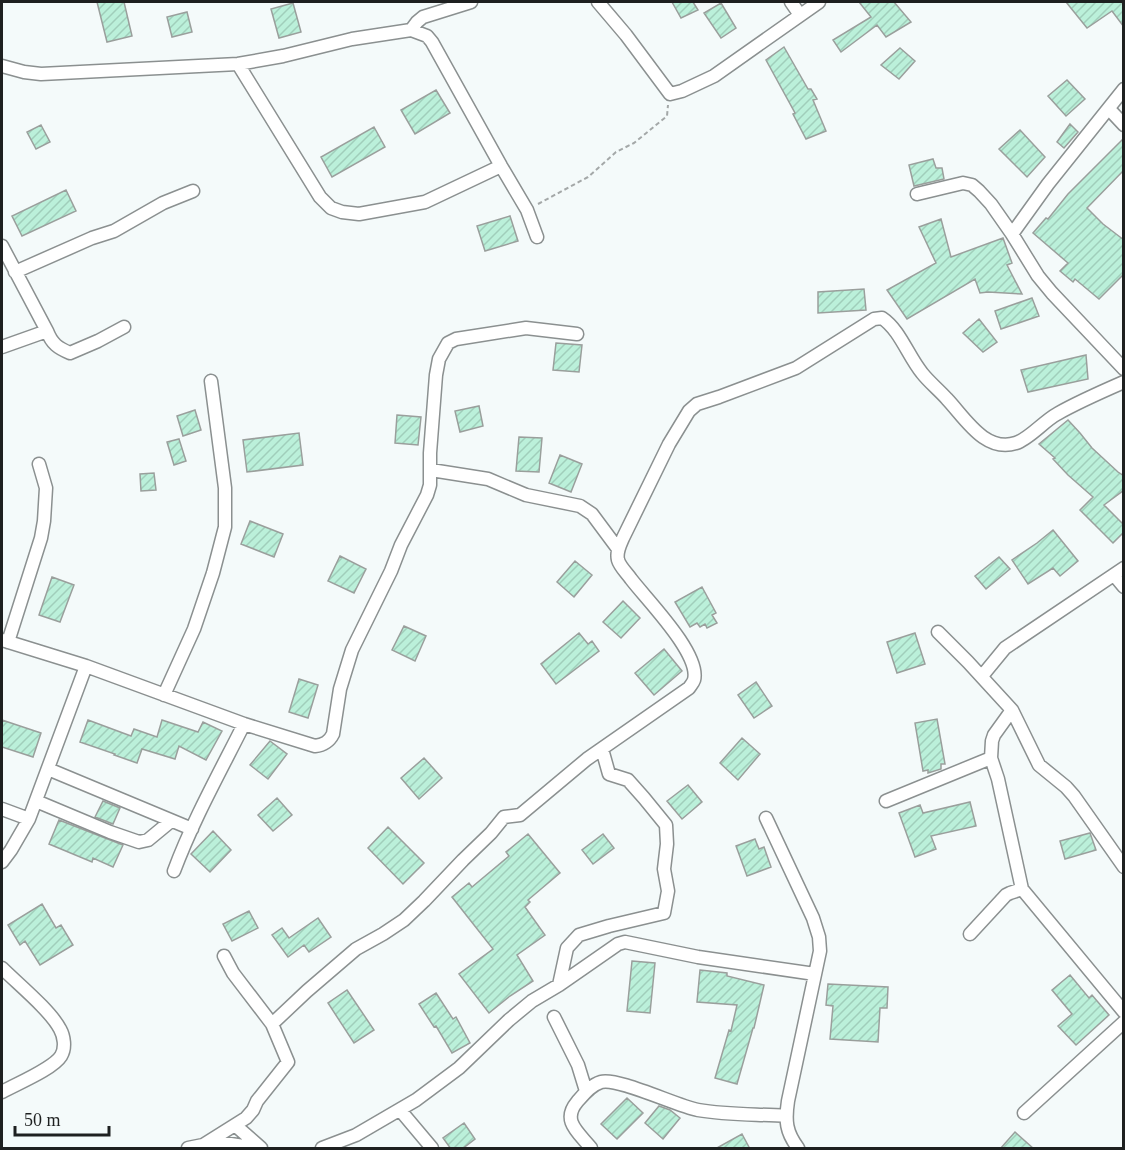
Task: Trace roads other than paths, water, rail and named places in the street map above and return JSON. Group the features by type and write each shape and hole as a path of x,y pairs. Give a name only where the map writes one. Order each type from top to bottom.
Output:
{"street":[{"path":"411,30 423,17 471,2"},
{"path":"598,2 670,94 714,76 819,2"},
{"path":"791,2 800,15"},
{"path":"2,66 41,74 238,64 283,56 352,39 411,30 421,33 432,42 527,210 537,237"},
{"path":"238,64 320,197 331,208 359,214 425,202 501,166"},
{"path":"1012,234 1048,184 1124,89"},
{"path":"1108,109 1124,125"},
{"path":"917,194 963,183 972,185 991,204 1038,276 1052,293 1124,369"},
{"path":"15,272 114,231 164,203 193,192"},
{"path":"2,246 50,339 57,348 70,353 124,327"},
{"path":"272,1024 356,949 383,934 411,914 504,817 520,815 602,749 689,688 694,676 689,656 675,633 619,564 617,556 618,549 669,444 689,411 697,404 796,368 874,319 882,318 888,321 922,373 975,431 991,441 1015,444 1025,439 1056,414 1124,382"},
{"path":"39,464 46,488 41,538 4,641 86,666 244,724 315,746 322,745 330,740 333,734 340,689 352,650 427,495 430,484 436,375 439,359 448,343 456,339 526,328 577,334"},
{"path":"2,347 47,331"},
{"path":"164,695 194,629 213,573 225,527 225,488 211,381"},
{"path":"430,470 488,479 526,495 586,509 618,549"},
{"path":"982,676 1005,648 1119,572 1124,587"},
{"path":"938,632 1012,710 1039,765 1074,796 1124,867"},
{"path":"2,862 29,819 86,666"},
{"path":"1012,710 994,735 992,758 1022,889 1124,1012"},
{"path":"174,871 182,850 244,724"},
{"path":"559,985 567,948 579,934 664,913 668,891 664,869 667,844 666,825 628,780 609,774 602,749"},
{"path":"886,801 992,758"},
{"path":"48,770 192,830"},
{"path":"36,801 139,842 148,840 171,821"},
{"path":"2,809 29,819"},
{"path":"766,818 813,918 819,937 820,951 786,1116 791,1139 798,1149"},
{"path":"970,934 1006,896 1022,889"},
{"path":"322,1149 356,1135 400,1110 459,1068 532,1001 618,944 625,942 698,957 815,974"},
{"path":"188,1149 210,1142 246,1118 253,1110 256,1101 288,1062 272,1024 233,973 224,956"},
{"path":"2,968 54,1020 63,1035 64,1044 61,1055 52,1065 2,1092"},
{"path":"554,1017 578,1065 586,1091"},
{"path":"1024,1113 1124,1022"},
{"path":"591,1149 571,1122 571,1109 586,1091 601,1082 616,1082 696,1110 786,1116"},
{"path":"400,1110 432,1149"},
{"path":"236,1126 259,1149"},
{"path":"210,1142 259,1149"}]}
